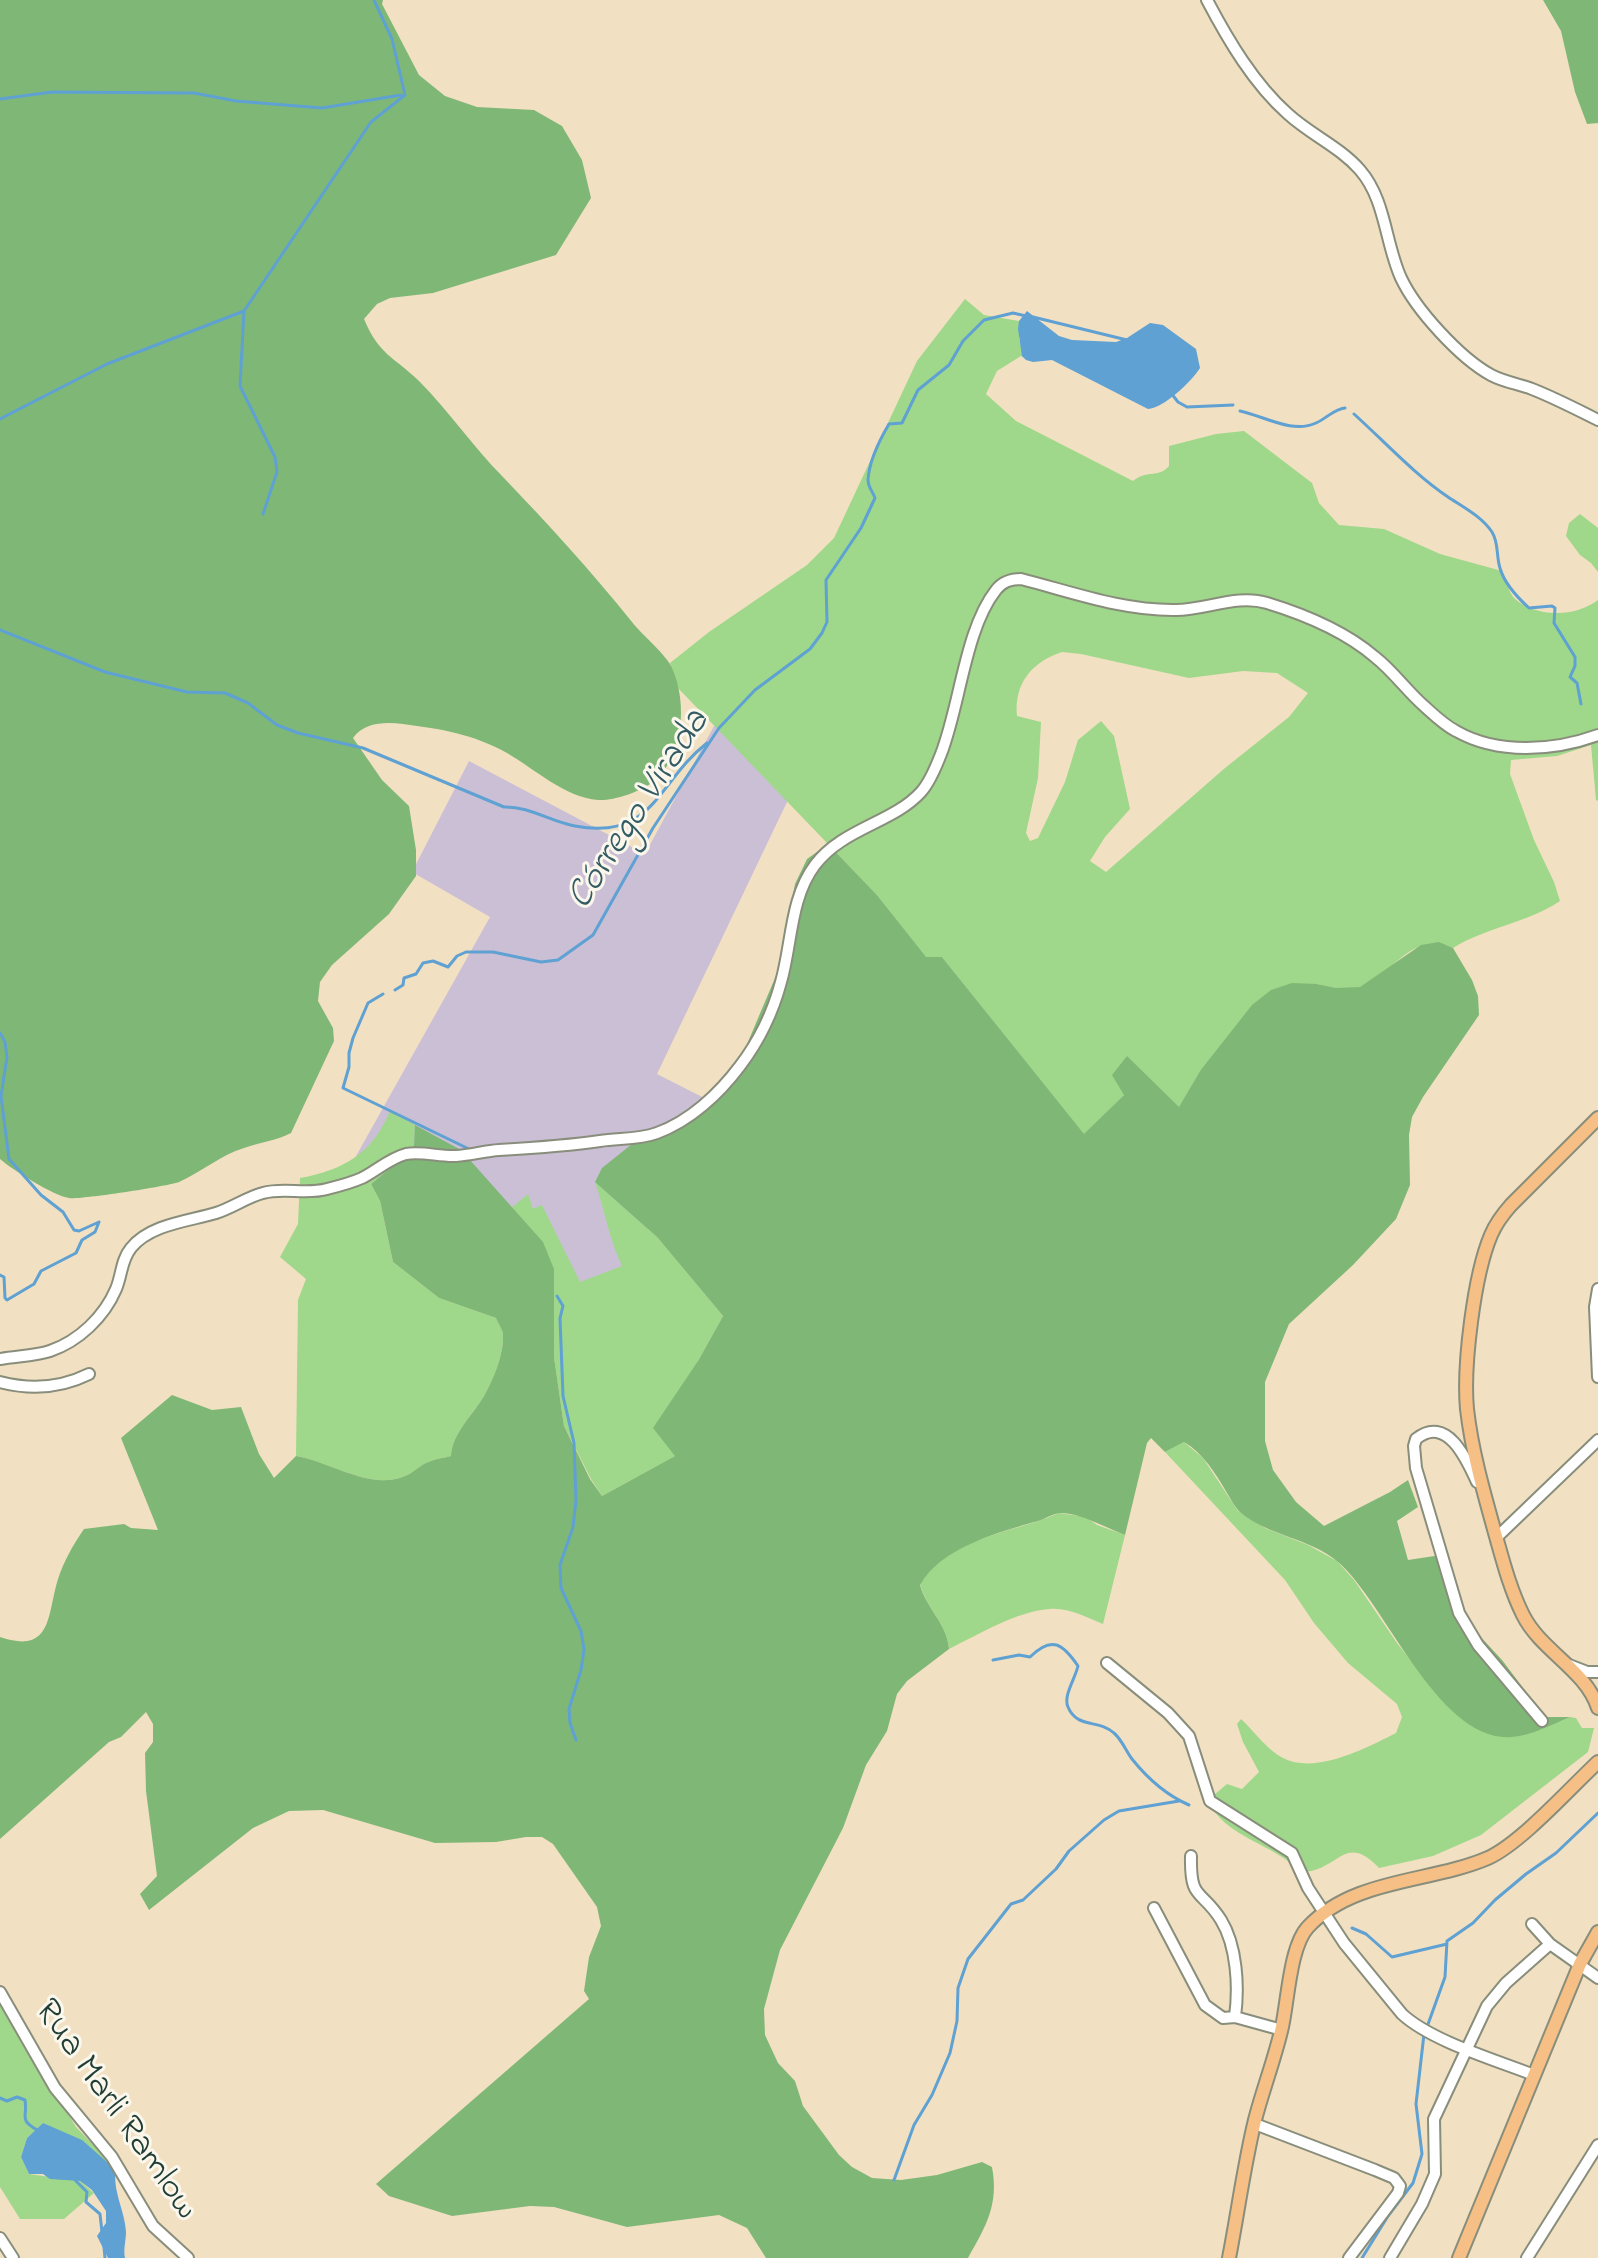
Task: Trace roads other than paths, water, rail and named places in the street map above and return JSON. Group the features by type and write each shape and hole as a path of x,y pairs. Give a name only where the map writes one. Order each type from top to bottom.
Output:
{"main road":[{"path":"1598,1118 1511,1205 1498,1220 1489,1238 1472,1313 1467,1388 1467,1408 1483,1495 1523,1615 1539,1639 1594,1696 1598,1708"},
{"path":"1229,2258 1255,2124 1282,2030 1295,1958 1306,1929 1325,1913 1367,1891 1435,1876 1491,1857 1512,1842 1598,1762"},
{"path":"1459,2258 1580,1964 1598,1932"}],"street":[{"path":"1207,0 1272,99 1305,128 1349,158 1367,179 1380,208 1402,282 1441,331 1478,367 1495,377 1540,393 1598,420"},
{"path":"0,1359 47,1352 71,1342 92,1325 115,1292 125,1257 136,1243 155,1231 216,1213 254,1196 273,1191 323,1190 362,1178 403,1155 461,1156 495,1150 567,1147 603,1140 641,1138 684,1120 715,1094 756,1043 781,982 797,906 803,885 813,867 845,838 911,801 932,776 942,752 980,621 996,590 1012,579 1035,582 1081,597 1145,608 1176,610 1247,600 1263,602 1319,623 1375,656 1423,705 1454,731 1474,739 1498,747 1535,748 1598,735"},
{"path":"1598,1289 1595,1307 1598,1377"},
{"path":"0,1382 53,1387 70,1384 89,1374"},
{"path":"1483,1495 1462,1451 1451,1439 1437,1432 1423,1434 1416,1439 1416,1468 1459,1613 1478,1645 1542,1721"},
{"path":"1496,1538 1598,1440"},
{"path":"1107,1663 1183,1728 1193,1743 1210,1801 1292,1853 1308,1888 1344,1943 1413,2025 1534,2075"},
{"path":"1563,1663 1587,1672 1598,1672"},
{"path":"1191,1856 1194,1889 1219,1916 1230,1945 1238,1986 1235,2017"},
{"path":"1154,1908 1205,2005 1223,2018 1235,2017 1282,2030"},
{"path":"1532,1924 1550,1944 1598,1978"},
{"path":"1390,2258 1422,2204 1435,2174 1434,2119 1487,2006 1506,1983 1550,1944"},
{"name":"Rua Marli Ramlow","path":"0,1992 55,2088 112,2157 153,2226 188,2258"},
{"path":"1255,2124 1394,2178 1400,2186 1398,2193 1349,2258"},
{"path":"1527,2258 1598,2145"},
{"path":"0,2238 13,2258"}],"water":[{"path":"1027,311 1059,336 1072,340 1116,342 1150,323 1163,325 1196,349 1200,368 1169,399 1148,409 1052,360 1026,360 1022,356 1018,329 1019,321"},
{"path":"43,2123 82,2140 116,2170 126,2232 125,2258 108,2258 97,2236 106,2223 106,2211 92,2190 80,2181 29,2174 21,2157 27,2138"}],"waterway":[{"path":"374,0 392,39 405,95"},
{"path":"0,99 52,92 194,93 236,101 322,108 401,95"},
{"path":"263,514 277,472 275,457 240,386 244,311 371,122 405,95"},
{"path":"0,419 107,364 244,311"},
{"name":"Córrego Virada","path":"395,990 403,985 404,978 416,974 423,963 433,961 448,967 457,956 466,952 493,952 541,962 558,960 593,935 653,828 719,728 755,690 810,649 822,633 827,622 826,580 861,528 875,498 868,483 869,473 875,451 889,424 902,423 918,390 949,365 963,341 984,320 1013,313 1026,316"},
{"name":"Córrego Virada","path":"1033,317 1127,340"},
{"path":"1171,393 1187,407 1233,405"},
{"path":"1240,411 1278,423 1307,426 1345,408"},
{"path":"1354,414 1423,478 1488,526 1496,541 1502,574 1529,608 1555,608 1554,623 1575,657 1570,677 1577,683 1581,704"},
{"path":"0,630 105,672 187,692 225,693 248,703 277,725 298,733 363,748 504,807 522,809 575,826 601,828 622,825 638,817 707,743"},
{"path":"383,994 368,1003 353,1038 343,1088 469,1149"},
{"path":"0,1033 7,1057 1,1096 9,1159 41,1195 63,1212 74,1230 79,1231 99,1222"},
{"name":"Córrego Virada","path":"0,1275 4,1277 7,1300 34,1284 41,1271 76,1253 82,1240 95,1232 99,1222"},
{"path":"557,1296 563,1306 560,1318 563,1396 574,1443 576,1500 573,1527 560,1565 561,1588 581,1631 584,1650 569,1709 576,1740"},
{"path":"993,1660 1019,1655 1030,1657 1051,1644 1062,1648 1078,1666 1067,1698 1072,1714 1114,1733 1151,1780 1189,1805"},
{"path":"894,2180 914,2125 932,2095 950,2053 957,2021 958,1988 968,1959 1011,1904 1023,1900 1056,1869 1069,1851 1104,1820 1119,1811 1179,1801"},
{"path":"1427,2027 1445,1977 1447,1941 1473,1923 1526,1874 1556,1853 1598,1813"},
{"path":"1352,1928 1366,1934 1392,1957 1447,1944"},
{"path":"1362,2258 1413,2183 1422,2154 1416,2104 1424,2034"},
{"path":"0,2098 7,2101 17,2097 25,2100 26,2120 37,2130"},
{"path":"75,2180 87,2192 86,2202 100,2214 102,2232"},
{"path":"104,2247 105,2258"}]}
